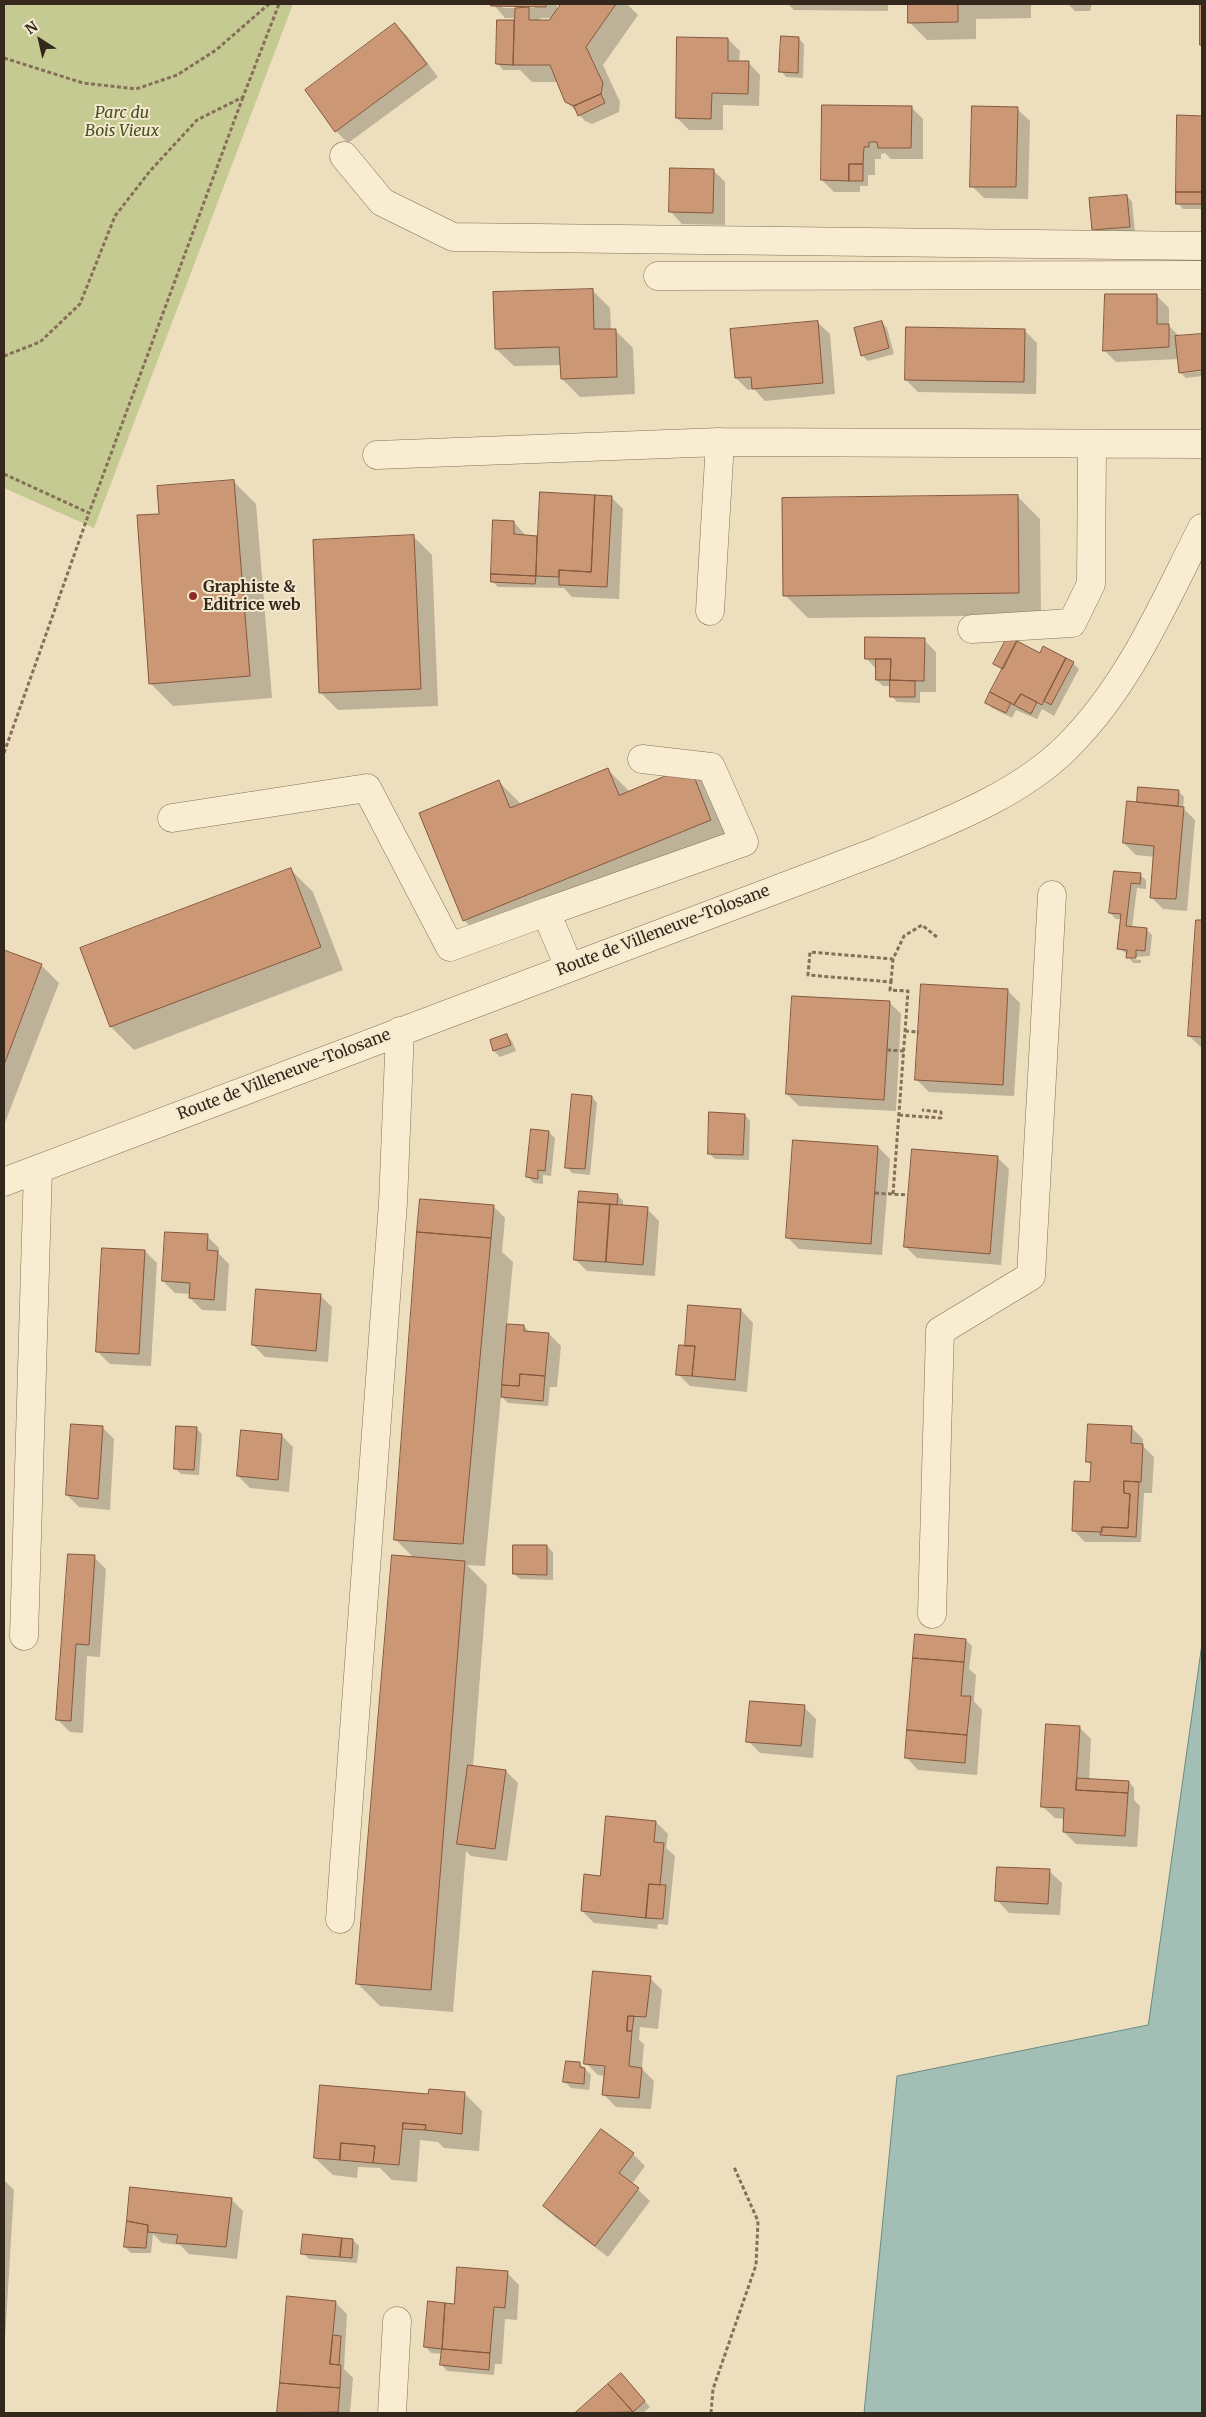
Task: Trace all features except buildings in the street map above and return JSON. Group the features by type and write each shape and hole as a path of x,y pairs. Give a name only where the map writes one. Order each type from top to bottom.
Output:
{"street":[{"path":"344,156 382,202 453,237 1202,246"},
{"path":"658,276 1202,276"},
{"path":"710,611 720,442"},
{"path":"377,455 720,442 1202,444"},
{"path":"972,629 1072,623 1091,584 1092,444"},
{"name":"Route de Villeneuve-Tolosane","path":"4,1182 878,850 960,816 1021,783 1066,748 1102,708 1136,658 1202,528"},
{"path":"172,818 367,788 450,947 744,842 711,766 642,759"},
{"path":"932,1614 940,1331 1031,1276 1052,895"},
{"path":"546,912 569,967"},
{"path":"340,1919 392,1203 400,1031"},
{"path":"24,1636 38,1169"},
{"path":"392,2413 397,2322"}],"path":[{"path":"4,58 83,83 136,89 177,75 216,50 269,4"},
{"path":"4,753 90,513 279,4"},
{"path":"4,356 40,342 80,304 115,216 150,171 197,120 243,97"},
{"path":"4,474 90,513"},
{"path":"893,1194 908,991 890,990 893,959 904,936 922,925 938,938"},
{"path":"891,982 808,975 810,952 893,959"},
{"path":"905,1031 918,1032"},
{"path":"887,1050 904,1051"},
{"path":"899,1115 940,1118 941,1112 922,1110"},
{"path":"875,1193 908,1195"},
{"path":"711,2413 713,2390 756,2265 758,2222 734,2167"}],"green space":[{"name":"Parc du Bois Vieux","path":"4,4 293,4 94,528 4,488"}],"water":[{"path":"1202,1644 1202,2413 864,2413 897,2076 1148,2025"}],"place":[{"name":"Graphiste & Editrice web","path":"193,596"}]}
